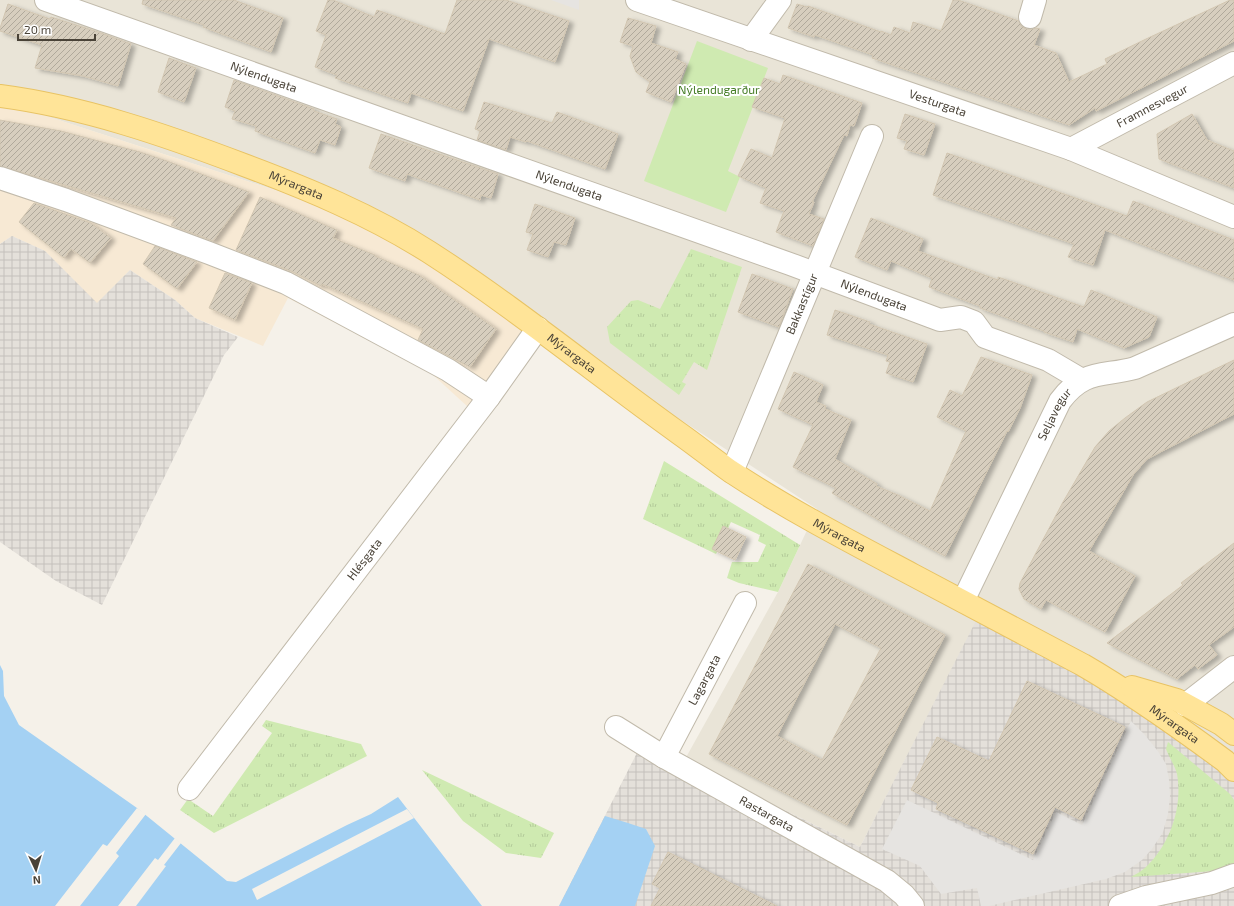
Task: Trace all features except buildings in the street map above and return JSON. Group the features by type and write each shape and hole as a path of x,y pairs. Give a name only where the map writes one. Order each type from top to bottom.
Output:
{"main road":[{"name":"Mýrargata","path":"0,96 20,98 99,116 147,130 227,158 334,201 384,225 426,250 479,285 732,472 777,500 853,543 1084,665 1164,717 1225,761 1234,770"},
{"name":"Mýrargata","path":"1112,682 1177,700 1221,724 1234,734"}],"street":[{"name":"Nýlendugata","path":"46,0 815,273 940,320 961,317 974,322 985,337 1048,360 1082,380"},
{"name":"Vesturgata","path":"637,0 1071,150 1234,217"},
{"path":"751,40 780,0"},
{"name":"Framnesvegur","path":"1071,150 1234,63"},
{"name":"Bakkastígur","path":"732,472 872,136"},
{"path":"8,181 66,200 286,283 443,367 489,397"},
{"name":"Seljavegur","path":"963,601 1060,401 1066,392 1082,380 1096,374 1136,368 1234,324"},
{"name":"Hlésgata","path":"189,789 489,397 538,328"},
{"name":"Lagargata","path":"664,757 745,603"},
{"path":"1185,705 1234,667"},
{"name":"Rastargata","path":"616,727 664,757 887,881 904,895 913,906"},
{"path":"1120,906 1146,897 1212,883 1234,875"},
{"path":"1120,906 1133,906"}],"shaded area":[{"path":"0,0 1234,0 1234,756 981,613 860,847 684,761 778,592 817,509 383,225 0,101"},
{"path":"551,0 579,0 579,10"},
{"path":"0,101 383,225 538,327 468,407 432,374 288,298 263,346 195,318 175,300 130,270 97,304 45,251 12,236 0,244"},
{"path":"12,236 45,251 97,303 130,270 175,300 195,318 238,337 224,355 102,605 56,581 0,542 0,244"},
{"path":"980,613 1234,756 1234,906 559,906 643,741 860,847"},
{"path":"1131,721 1144,734 1166,764 1170,796 1168,814 1163,832 1152,849 1142,860 1125,872 1106,879 989,906 981,906 977,888 941,894 920,866 882,849 907,800 1033,860 1056,812 1082,825"}],"green space":[{"name":"Nýlendugarður","path":"697,41 768,68 728,171 740,177 726,212 644,181"},
{"path":"691,249 742,267 707,370 694,362 682,382 686,384 679,395 610,343 607,327 631,301 638,300 660,309"},
{"path":"664,461 800,545 778,592 739,583 727,578 732,562 758,562 766,545 758,541 760,535 731,522 716,554 643,519"},
{"path":"266,720 361,744 367,756 214,833 180,810 188,799 213,816 272,733 262,726"},
{"path":"1168,742 1230,794 1234,800 1234,867 1228,870 1131,877 1146,867 1154,858 1162,847 1173,824 1178,799 1178,787 1177,774 1166,749"},
{"path":"422,770 554,833 541,858 506,853 463,821"}],"water":[{"path":"0,665 3,671 4,696 19,725 137,808 227,881 236,882 371,814 398,797 482,906 0,906"},
{"path":"605,816 646,829 655,846 635,906 559,906"}],"pier":[{"path":"137,808 146,814 116,853 119,856 80,906 55,906 103,844 107,846"},
{"path":"407,809 414,818 257,900 252,889"},
{"path":"175,838 181,843 136,906 118,906 155,858 158,860"}]}
